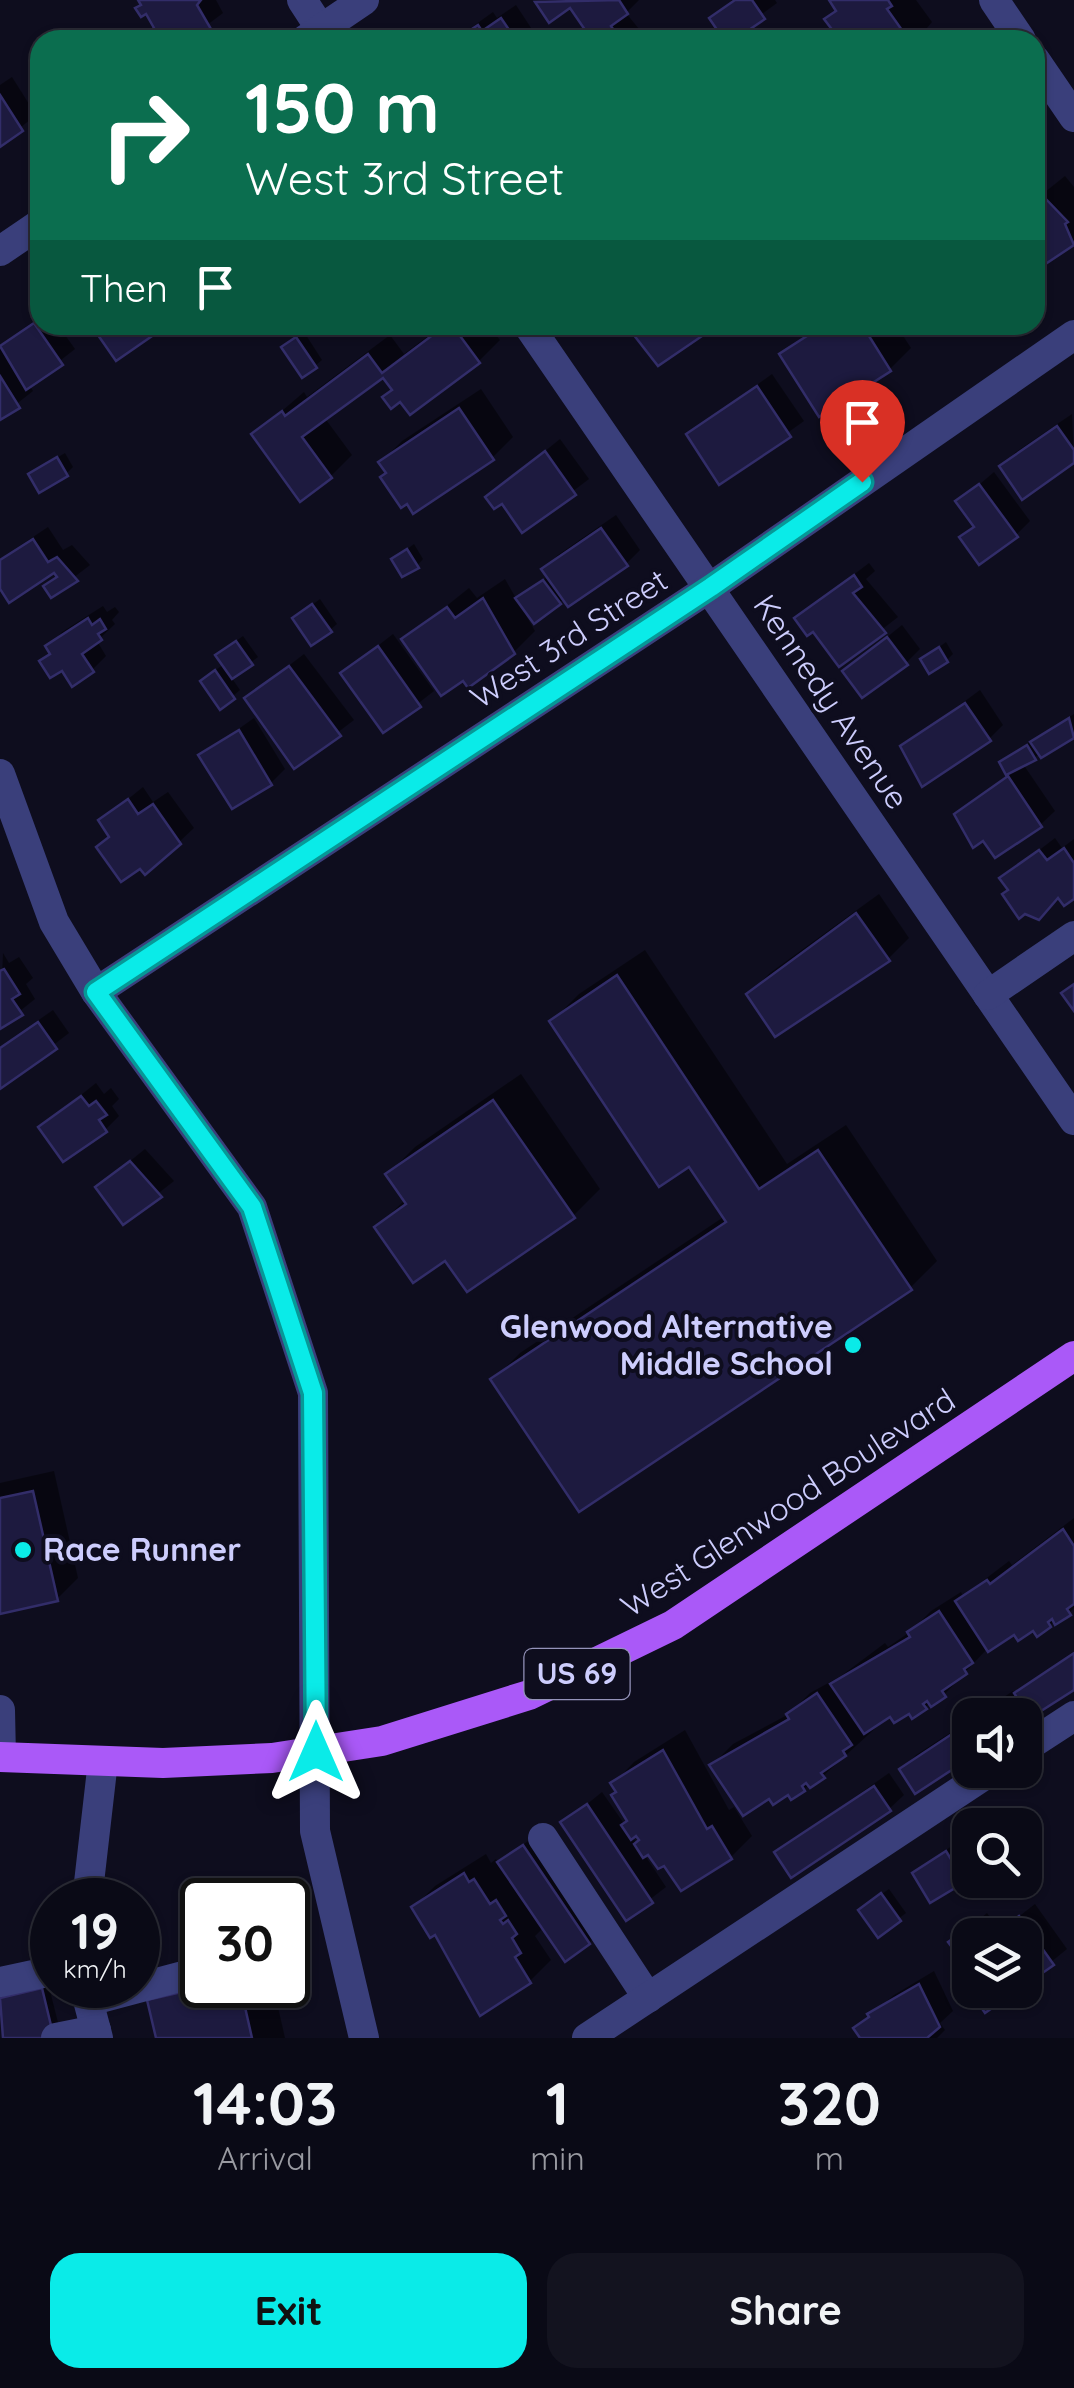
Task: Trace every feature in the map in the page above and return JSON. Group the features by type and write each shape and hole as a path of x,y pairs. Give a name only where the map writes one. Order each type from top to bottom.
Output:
{"main road":[{"name":"West Glenwood Boulevard","path":"1,1757 220,1763 382,1741 480,1713 611,1658 762,1568 1074,1356"}],"street":[{"path":"302,0 315,30"},
{"path":"326,30 364,0"},
{"path":"994,0 1015,30"},
{"path":"1045,75 1074,117"},
{"path":"0,251 30,231"},
{"name":"Kennedy Avenue","path":"535,335 1074,1120"},
{"name":"West 3rd Street","path":"96,992 711,587 1074,336"},
{"path":"0,774 54,922 96,992 252,1207 313,1393 315,1831 364,2038"},
{"path":"988,995 1074,936"},
{"path":"0,1710 1,1757"},
{"path":"1042,1737 1074,1716"},
{"path":"90,1878 103,1761"},
{"path":"588,2038 965,1788"},
{"path":"543,1838 648,1998"},
{"path":"0,1982 30,1976"},
{"path":"56,2038 92,2014 180,1980"}],"building":[{"path":"138,0 201,0 197,5 211,29 151,30 154,28 146,14 141,17 135,8 141,5"},
{"path":"619,0 628,14 611,26 614,30 585,30 570,8 549,23 535,2"},
{"path":"735,0 752,0 765,19 749,30 717,30 709,18"},
{"path":"829,0 888,0 892,6 887,9 902,30 832,30 824,19 836,11"},
{"path":"501,18 509,30 483,30"},
{"path":"0,95 23,131 0,147"},
{"path":"1045,198 1068,222 1065,224 1074,245 1045,264"},
{"path":"30,326 30,335 42,335 63,365 26,390 0,346"},
{"path":"98,335 154,335 116,361"},
{"path":"433,335 459,335 480,363 410,415 400,402 391,409 382,397 392,390 383,378 302,437 332,478 300,502 251,434 282,411 285,416 368,354 382,373"},
{"path":"634,335 704,335 658,366"},
{"path":"808,335 871,335 891,371 819,417 779,354"},
{"path":"296,337 317,368 302,378 281,347"},
{"path":"0,376 20,408 0,420"},
{"path":"757,386 791,437 719,485 686,434"},
{"path":"459,408 494,460 413,514 407,504 401,508 380,477 386,473 378,462"},
{"path":"1057,426 1074,450 1074,463 1022,500 999,466"},
{"path":"545,451 576,495 522,533 502,504 494,509 485,497"},
{"path":"57,457 68,476 39,493 28,474"},
{"path":"979,484 1018,537 979,565 959,537 974,527 955,501"},
{"path":"601,528 628,566 568,607 541,569"},
{"path":"33,539 48,562 57,557 78,581 51,598 43,586 57,577 54,573 9,603 0,589 0,560"},
{"path":"407,549 419,568 402,577 391,559"},
{"path":"854,575 862,587 853,593 886,633 839,667 813,632 807,636 794,618"},
{"path":"543,580 561,604 534,624 515,598"},
{"path":"483,598 515,654 468,688 463,681 441,696 401,639 447,607 455,618"},
{"path":"312,604 332,632 311,646 292,618"},
{"path":"88,618 92,625 100,619 106,629 98,634 102,640 82,654 94,672 72,687 62,671 50,678 39,661 50,654 45,646"},
{"path":"887,637 908,665 862,698 842,671"},
{"path":"236,641 253,665 232,679 215,655"},
{"path":"378,646 421,707 383,733 340,673"},
{"path":"939,647 948,662 929,674 920,659"},
{"path":"289,666 341,736 294,769 244,698"},
{"path":"215,670 235,699 220,710 200,681"},
{"path":"965,703 991,741 922,787 900,746"},
{"path":"1069,718 1074,738 1041,758 1030,742"},
{"path":"239,730 272,785 232,809 198,755"},
{"path":"1027,745 1036,760 1006,775 999,762"},
{"path":"1008,776 1042,827 995,858 983,841 973,848 954,814"},
{"path":"128,799 138,814 153,804 181,844 145,875 140,869 121,882 96,847 109,837 98,820"},
{"path":"1064,848 1074,863 1074,899 1064,906 1058,898 1039,920 1025,914 1019,919 1002,894 1008,890 999,878 1039,850 1047,860"},
{"path":"856,913 890,961 775,1037 746,994"},
{"path":"4,969 20,994 12,999 23,1015 0,1029 0,971"},
{"path":"617,975 759,1189 818,1150 912,1290 579,1512 490,1379 726,1222 689,1167 659,1187 549,1021"},
{"path":"1074,984 1074,1011 1061,993"},
{"path":"38,1022 57,1049 0,1089 0,1048"},
{"path":"81,1096 89,1106 96,1101 107,1115 99,1120 107,1132 63,1162 38,1127"},
{"path":"493,1100 575,1218 467,1292 445,1261 413,1283 374,1227 406,1204 385,1174"},
{"path":"130,1161 162,1197 123,1225 95,1187"},
{"name":"Race Runner","path":"33,1491 58,1601 0,1614 0,1498"},
{"path":"1063,1529 1074,1546 1074,1604 1067,1609 1071,1615 1055,1625 1052,1619 1048,1622 1051,1627 1037,1637 1033,1631 1018,1641 1014,1635 988,1652 955,1601 987,1580 990,1584"},
{"path":"939,1611 973,1663 964,1669 967,1674 942,1691 946,1697 931,1707 927,1701 923,1704 927,1709 912,1719 909,1714 894,1723 890,1717 864,1734 830,1684 910,1637 907,1632"},
{"path":"1074,1653 1074,1690 1042,1710 1042,1698 1017,1698 1014,1693"},
{"path":"817,1693 852,1745 843,1751 846,1756 821,1773 825,1778 810,1788 806,1783 802,1786 805,1791 791,1800 788,1795 773,1805 769,1799 743,1816 709,1765 789,1719 786,1714"},
{"path":"952,1734 952,1770 915,1794 899,1769"},
{"path":"663,1750 707,1829 712,1826 732,1859 681,1891 664,1866 658,1869 648,1855 643,1858 634,1844 639,1840 636,1836 631,1840 621,1825 627,1821 611,1795 616,1792 610,1783"},
{"path":"874,1786 891,1811 791,1878 774,1852"},
{"path":"587,1804 653,1903 626,1921 560,1822"},
{"path":"523,1845 590,1944 565,1962 497,1862"},
{"path":"946,1851 952,1861 952,1890 930,1903 912,1873"},
{"path":"464,1873 469,1882 474,1879 490,1904 496,1900 506,1916 500,1920 503,1924 508,1920 517,1934 512,1938 521,1953 515,1957 531,1983 480,2016 435,1935 430,1938 411,1907"},
{"path":"881,1893 901,1921 878,1938 858,1910"},
{"path":"1042,1948 1054,1965 1042,1973"},
{"path":"919,1984 940,2027 927,2038 860,2038 853,2028 869,2017 867,2014"},
{"path":"30,1991 30,2008 47,2008 54,2038 3,2038 0,1998"},
{"path":"180,1992 180,2008 245,2008 252,2038 156,2038 149,2008 160,2008 160,1997"}],"place":[{"name":"Glenwood Alternative Middle School","path":"853,1345"},
{"name":"Race Runner","path":"23,1550"}],"route":[{"path":"316,1752 313,1393 252,1207 96,992 711,587 862,482"}]}
